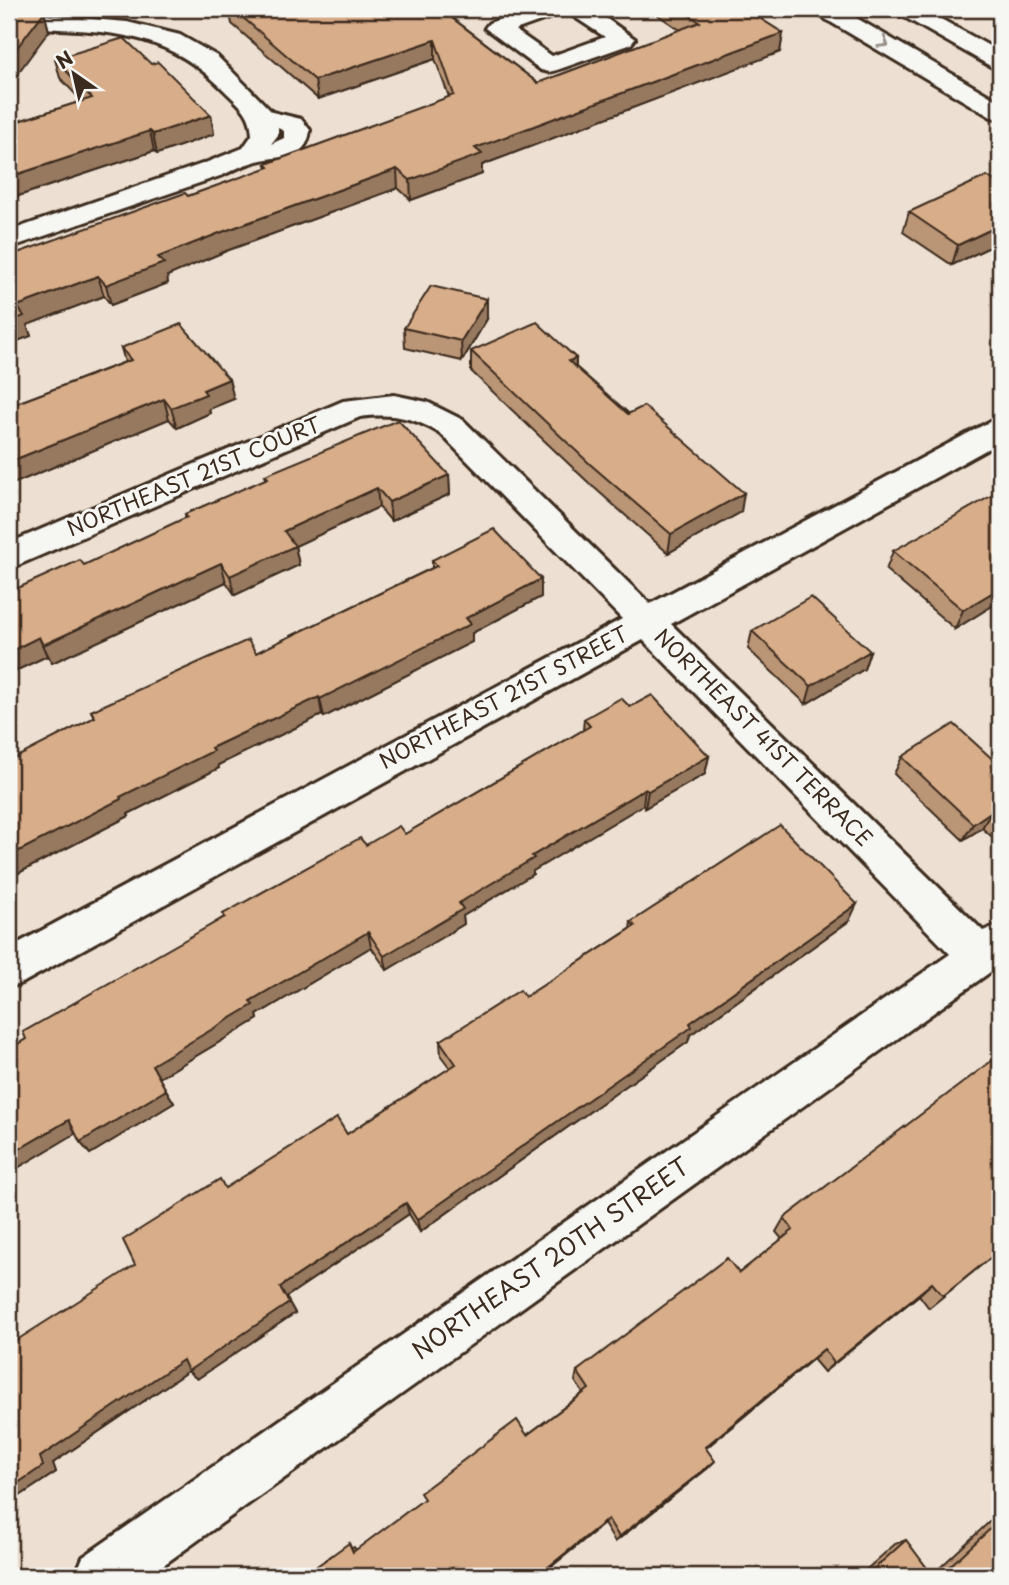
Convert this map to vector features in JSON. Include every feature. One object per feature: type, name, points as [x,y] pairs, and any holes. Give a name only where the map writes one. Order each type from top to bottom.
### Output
[{"type":"street","points":[[552,9],[497,28],[549,65],[623,39],[578,9]]},
{"type":"street","points":[[825,9],[1000,112]]},
{"type":"street","points":[[907,9],[1000,61]]},
{"type":"street","points":[[9,19],[137,31],[168,38],[193,50],[259,111],[260,136],[9,240]]},
{"type":"street","name":"NORTHEAST 21ST COURT","points":[[9,557],[354,408],[380,404]]},
{"type":"street","name":"NORTHEAST 41ST TERRACE","points":[[380,404],[406,405],[431,413],[452,427],[648,621],[990,949]]},
{"type":"street","name":"NORTHEAST 21ST STREET","points":[[9,969],[1000,429]]},
{"type":"street","name":"NORTHEAST 20TH STREET","points":[[102,1576],[990,949]]},
{"type":"building","points":[[9,9],[44,12],[9,58]]},
{"type":"building","points":[[233,9],[440,9],[538,83],[700,22],[679,9],[745,9],[783,33],[475,148],[482,154],[410,180],[397,169],[158,257],[164,263],[106,285],[98,276],[17,306],[24,316],[9,322],[9,256],[185,193],[188,196],[269,167],[266,164],[454,95],[435,40],[315,80]]},
{"type":"building","points":[[124,38],[151,64],[158,62],[211,115],[153,134],[150,131],[9,177],[9,124],[92,98],[55,59]]},
{"type":"building","points":[[987,176],[1000,185],[1000,225],[958,245],[909,212]]},
{"type":"building","points":[[431,286],[487,299],[461,341],[404,328]]},
{"type":"building","points":[[537,322],[576,358],[569,361],[628,414],[644,406],[744,493],[671,534],[591,465],[471,351]]},
{"type":"building","points":[[181,324],[229,379],[203,390],[206,394],[171,408],[164,399],[9,462],[9,406],[131,360],[121,348]]},
{"type":"building","points":[[398,420],[449,475],[389,502],[377,488],[284,531],[295,546],[230,576],[221,563],[43,645],[39,637],[9,652],[9,592],[80,560],[84,565],[187,517],[185,514],[268,478],[265,475]]},
{"type":"building","points":[[1000,491],[1000,588],[963,610],[893,551]]},
{"type":"building","points":[[494,529],[541,579],[466,618],[471,624],[320,699],[319,697],[211,748],[213,751],[9,856],[9,761],[95,717],[91,711],[248,640],[256,653],[437,566],[432,560]]},
{"type":"building","points":[[811,597],[870,651],[811,686],[752,631]]},
{"type":"building","points":[[652,695],[709,756],[648,791],[645,789],[532,856],[534,858],[459,903],[463,909],[384,956],[368,932],[250,1001],[253,1005],[152,1065],[166,1090],[80,1142],[69,1120],[9,1155],[9,1049],[26,1039],[23,1032],[225,917],[223,914],[360,838],[366,845],[399,826],[405,834],[590,726],[584,719],[621,698],[630,707]]},
{"type":"building","points":[[954,724],[1000,766],[1000,819],[992,811],[973,824],[902,757]]},
{"type":"building","points":[[780,825],[857,904],[690,1023],[692,1027],[417,1220],[406,1203],[280,1287],[289,1303],[188,1371],[183,1360],[40,1457],[43,1466],[9,1489],[9,1345],[135,1265],[123,1240],[220,1179],[225,1188],[337,1118],[347,1134],[456,1064],[440,1041],[520,990],[525,997],[635,926],[631,922]]},
{"type":"building","points":[[998,1056],[1000,1250],[943,1296],[932,1283],[834,1363],[824,1349],[705,1447],[715,1461],[619,1537],[608,1519],[537,1576],[303,1576],[349,1543],[353,1552],[424,1499],[420,1493],[517,1420],[527,1435],[589,1389],[577,1371],[727,1258],[739,1273],[793,1230],[784,1218]]},
{"type":"building","points":[[1000,1520],[1000,1576],[939,1576]]},
{"type":"building","points":[[906,1540],[933,1576],[866,1576]]}]
